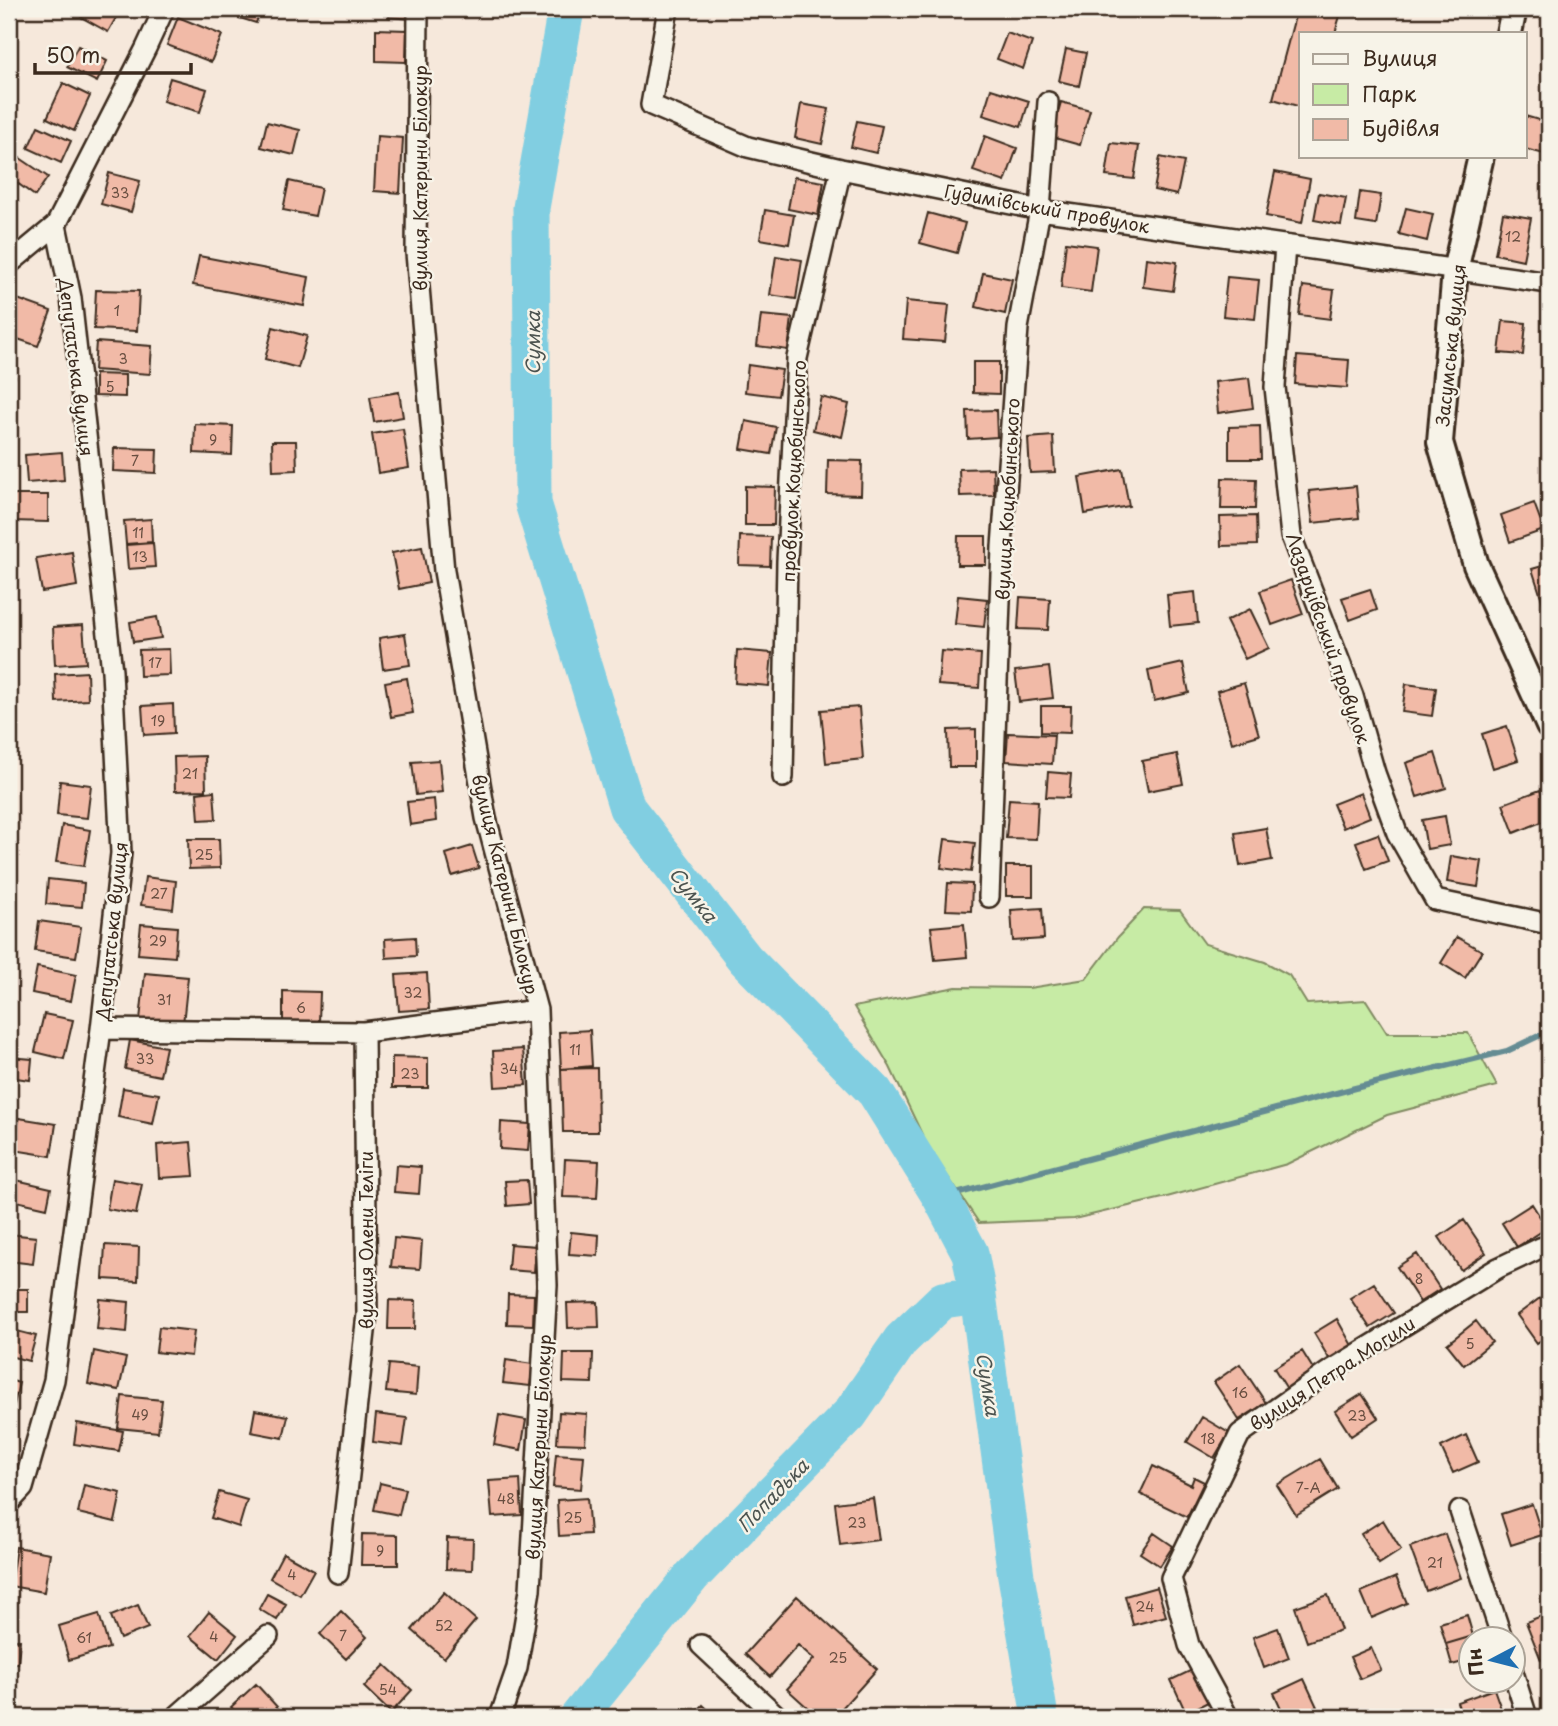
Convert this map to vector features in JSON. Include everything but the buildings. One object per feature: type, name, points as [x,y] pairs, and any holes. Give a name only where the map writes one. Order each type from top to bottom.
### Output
[{"type":"street","points":[[9,264],[56,225],[164,9]]},
{"type":"street","name":"вулиця Катерини Білокур","points":[[418,9],[416,253],[444,571],[486,817],[537,1010],[547,1299],[530,1590],[517,1668],[500,1717]]},
{"type":"street","name":"Гудимівський провулок","points":[[668,9],[651,104],[748,146],[841,169],[1040,210],[1549,283]]},
{"type":"street","points":[[1509,32],[1514,9]]},
{"type":"street","name":"вулиця Коцюбинського","points":[[989,898],[1002,547],[1018,328],[1040,210],[1048,102]]},
{"type":"street","name":"Засумська вулиця","points":[[1481,158],[1455,271],[1440,442],[1476,565],[1549,726]]},
{"type":"street","name":"провулок Коцюбинського","points":[[783,777],[787,561],[797,358],[841,169]]},
{"type":"street","name":"Депутатська вулиця","points":[[9,1503],[23,1489],[54,1380],[101,1029],[121,853],[112,671],[71,298],[56,225]]},
{"type":"street","name":"Лазарцівський провулок","points":[[1285,245],[1275,387],[1291,536],[1353,696],[1375,773],[1397,834],[1435,900],[1549,925]]},
{"type":"street","points":[[101,1029],[364,1031],[537,1010]]},
{"type":"street","name":"вулиця Олени Теліги","points":[[338,1573],[367,1314],[364,1031]]},
{"type":"street","name":"вулиця Петра Могили","points":[[1227,1717],[1189,1645],[1171,1578],[1240,1434],[1350,1358],[1498,1268],[1549,1245]]},
{"type":"street","points":[[1460,1511],[1497,1624]]},
{"type":"street","points":[[176,1717],[268,1636]]},
{"type":"street","points":[[701,1645],[778,1717]]},
{"type":"street","points":[[1520,1694],[1527,1717]]},
{"type":"green space","points":[[1144,909],[1180,910],[1205,944],[1265,962],[1289,975],[1307,1004],[1366,1000],[1387,1033],[1468,1033],[1497,1086],[1387,1115],[1287,1164],[1167,1197],[1074,1219],[979,1223],[928,1147],[890,1067],[854,1007],[956,987],[1029,988],[1086,979],[1118,937]]},
{"type":"waterway","name":"Сумка","points":[[566,9],[531,208],[533,503],[627,808],[745,959],[875,1092],[941,1198],[970,1253],[1016,1576],[1040,1717]]},
{"type":"waterway","points":[[941,1198],[1355,1088],[1507,1051],[1549,1031]]},
{"type":"waterway","name":"Попадька","points":[[578,1717],[692,1576],[850,1414],[901,1340],[943,1300],[978,1295]]}]
